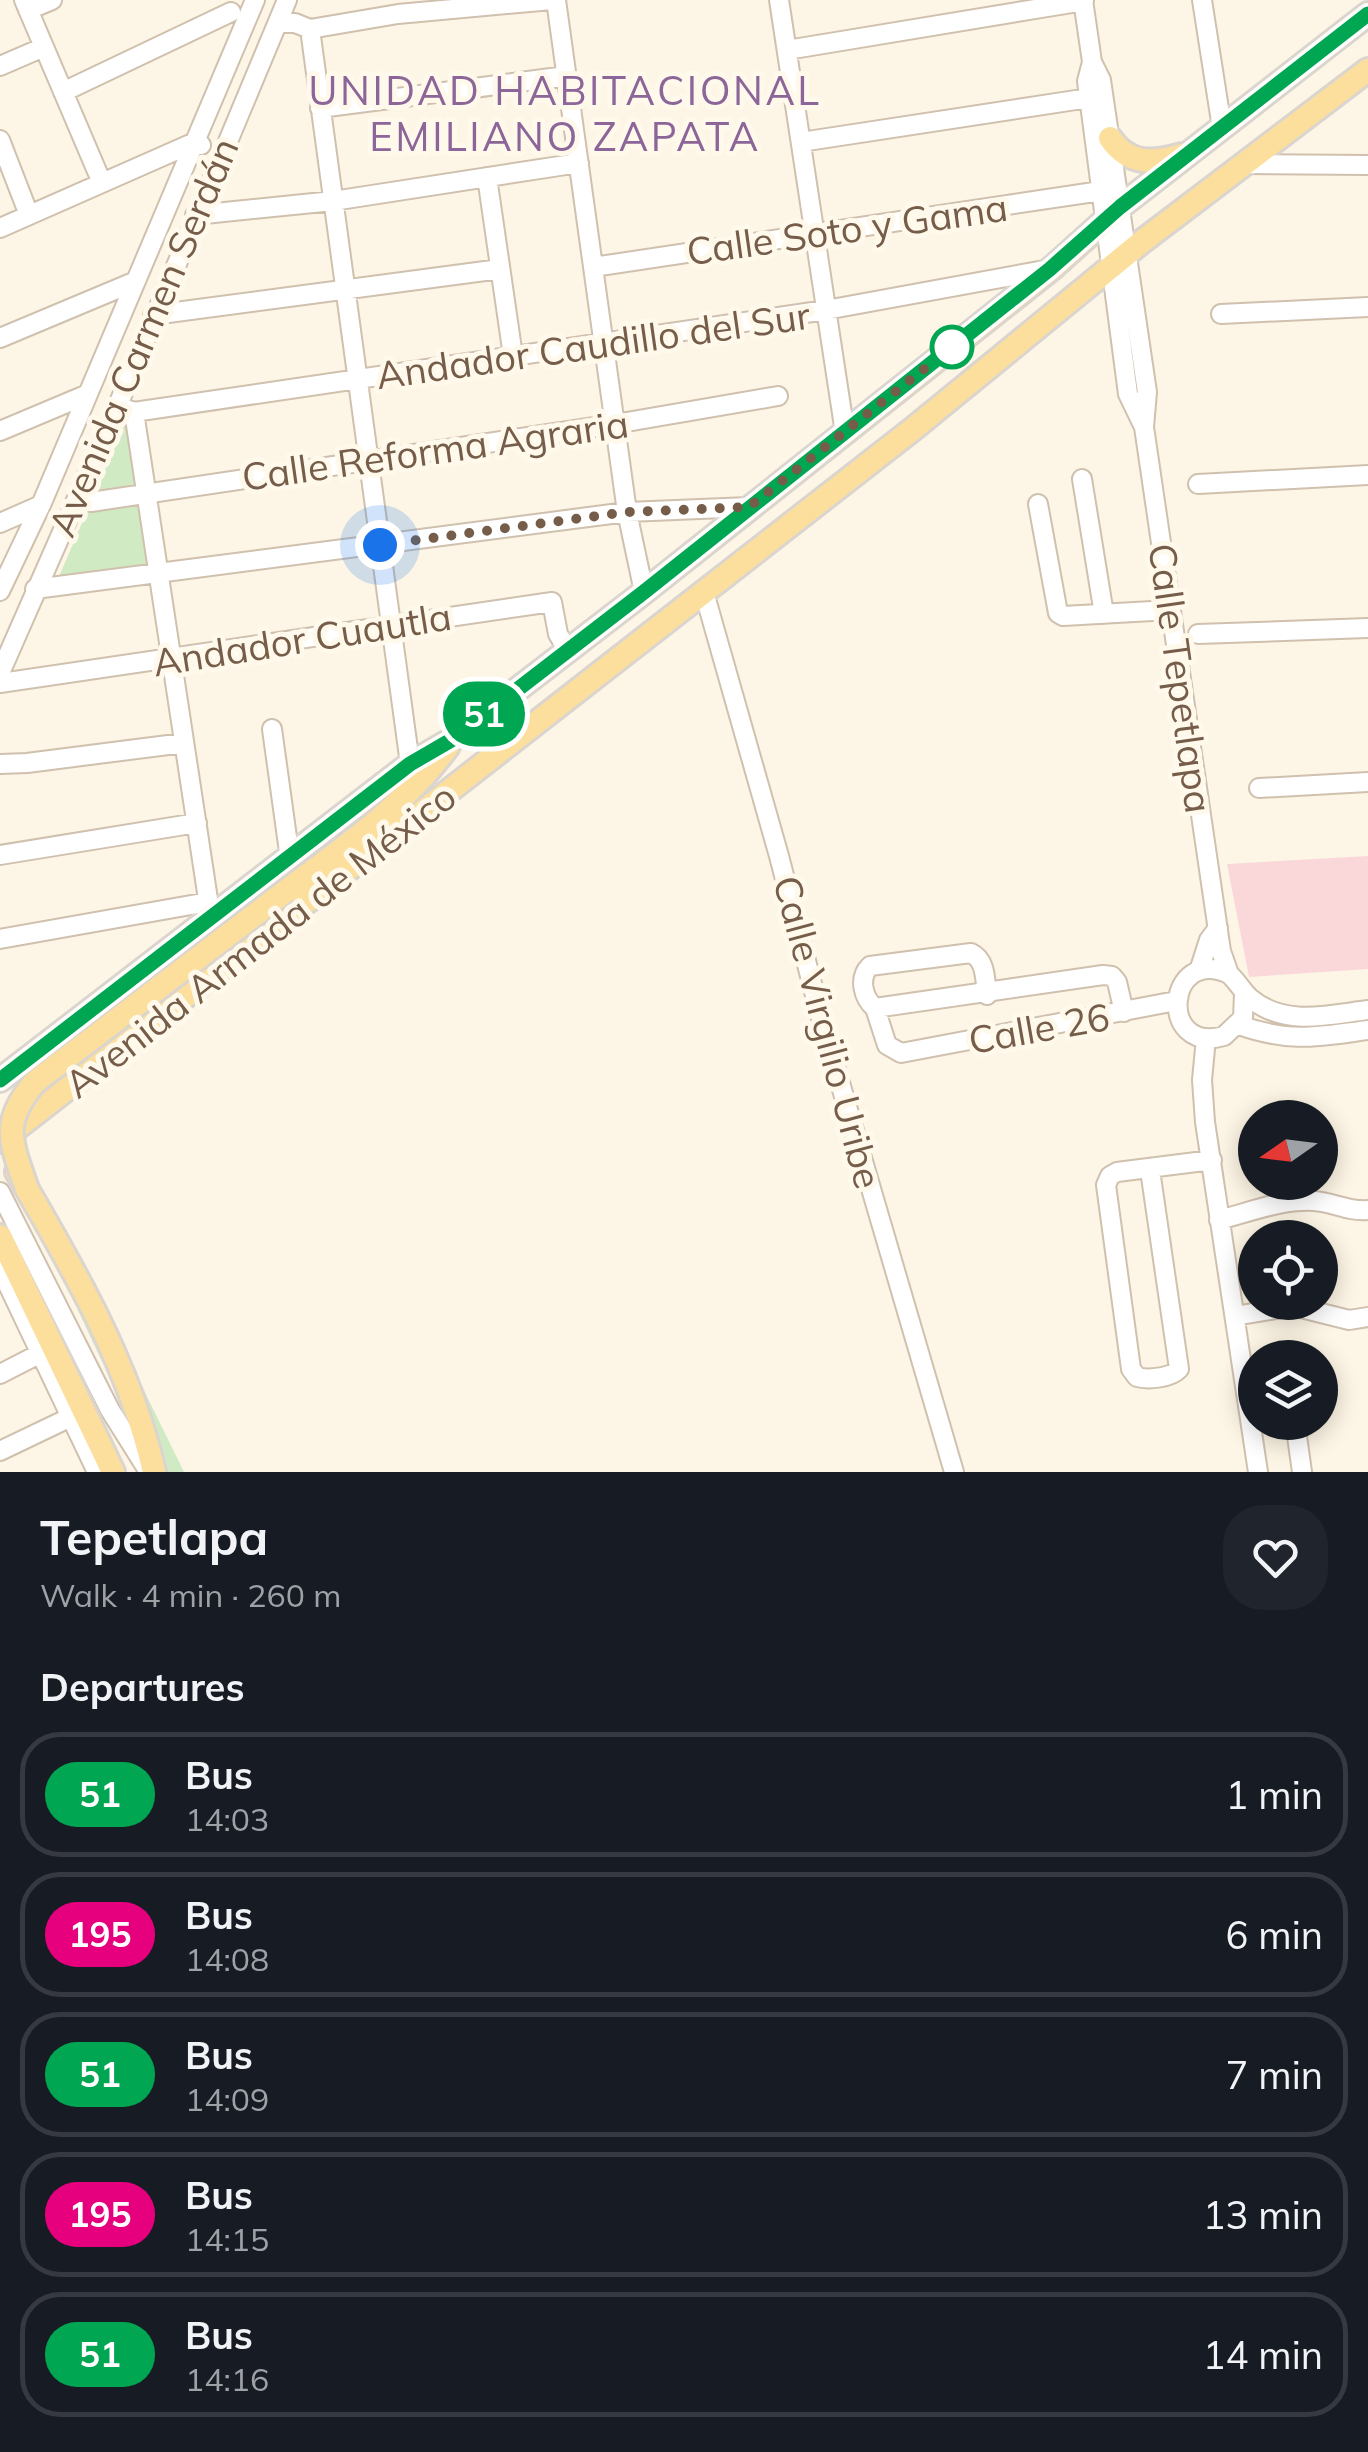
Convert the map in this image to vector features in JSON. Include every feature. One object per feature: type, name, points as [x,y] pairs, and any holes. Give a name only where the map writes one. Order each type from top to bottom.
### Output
[{"type":"main road","name":"Avenida Armada de México","points":[[0,1080],[210,910],[290,859],[410,764],[453,739],[644,592],[1050,269],[1190,152],[1368,14]]},
{"type":"main road","name":"Avenida Armada de México","points":[[0,1142],[704,592],[1127,254],[1368,70]]},
{"type":"main road","points":[[1110,138],[1116,147],[1138,161],[1160,161],[1190,152]]},
{"type":"main road","points":[[26,1189],[14,1150],[12,1116],[18,1101],[35,1082],[384,817],[434,766],[453,739]]},
{"type":"main road","points":[[0,1142],[77,1279],[118,1364],[140,1417],[152,1472]]},
{"type":"main road","points":[[0,1236],[48,1352],[114,1472]]},
{"type":"street","points":[[52,0],[26,5],[102,183]]},
{"type":"street","name":"Avenida Carmen Serdán","points":[[0,591],[41,505],[255,0]]},
{"type":"street","name":"Avenida Carmen Serdán","points":[[0,673],[35,589],[126,409],[154,315],[287,0]]},
{"type":"street","points":[[278,23],[295,22],[310,29],[397,7],[554,0],[627,512],[644,592]]},
{"type":"street","points":[[780,0],[844,433]]},
{"type":"street","points":[[787,50],[1084,0]]},
{"type":"street","name":"Calle Tepetlapa","points":[[1084,0],[1092,62],[1101,80],[1110,138],[1110,271],[1128,394],[1144,427]]},
{"type":"street","points":[[1202,0],[1222,128]]},
{"type":"street","points":[[63,92],[228,6],[240,35]]},
{"type":"street","points":[[310,29],[410,764]]},
{"type":"street","points":[[0,66],[44,47]]},
{"type":"street","name":"Calle Tepetlapa","points":[[1092,62],[1087,81],[1102,191],[1127,254],[1147,392],[1144,427],[1218,928],[1229,974]]},
{"type":"street","points":[[320,108],[566,76]]},
{"type":"street","points":[[801,142],[1089,98]]},
{"type":"street","points":[[0,140],[29,215]]},
{"type":"street","points":[[0,228],[195,142],[221,155]]},
{"type":"street","points":[[195,215],[333,201],[578,163]]},
{"type":"street","points":[[1243,164],[1368,165]]},
{"type":"street","points":[[487,178],[513,356]]},
{"type":"street","name":"Calle Soto y Gama","points":[[593,267],[1102,191]]},
{"type":"street","points":[[154,315],[500,269]]},
{"type":"street","name":"Andador Caudillo del Sur","points":[[126,409],[357,380],[826,310],[1050,269]]},
{"type":"street","points":[[0,338],[136,281]]},
{"type":"street","points":[[1221,314],[1368,307]]},
{"type":"street","points":[[0,431],[88,394]]},
{"type":"street","name":"Calle Reforma Agraria","points":[[91,502],[778,396]]},
{"type":"street","points":[[0,939],[210,910],[146,494],[126,409]]},
{"type":"street","points":[[1198,484],[1368,475]]},
{"type":"street","points":[[1082,479],[1104,614]]},
{"type":"street","points":[[1038,504],[1058,613],[1064,616],[1170,610]]},
{"type":"street","points":[[0,522],[41,505]]},
{"type":"street","points":[[35,589],[627,512],[749,507]]},
{"type":"street","name":"Calle Virgilio Uribe","points":[[704,592],[775,839],[819,1011],[954,1472]]},
{"type":"street","name":"Andador Cuautla","points":[[0,684],[552,602],[558,634],[568,651]]},
{"type":"street","points":[[1198,634],[1368,628]]},
{"type":"street","points":[[272,729],[290,859]]},
{"type":"street","points":[[0,764],[184,744]]},
{"type":"street","points":[[1259,788],[1368,782]]},
{"type":"street","points":[[0,856],[196,823]]},
{"type":"street","points":[[1199,971],[1209,940],[1218,928]]},
{"type":"street","points":[[987,994],[978,956],[960,952],[870,966],[863,979],[866,1000],[874,1008],[987,994],[1104,975],[1112,976],[1124,1012]]},
{"type":"street","points":[[1244,994],[1246,1010],[1239,1025],[1224,1036],[1206,1038],[1192,1033],[1182,1022],[1176,1002],[1186,980],[1199,971],[1214,969],[1229,974],[1244,994],[1278,1014],[1294,1017],[1368,1010]]},
{"type":"street","name":"Calle 26","points":[[874,1008],[887,1045],[901,1053],[1176,1002]]},
{"type":"street","points":[[1294,1017],[1294,1039]]},
{"type":"street","points":[[1239,1025],[1294,1039],[1368,1030]]},
{"type":"street","points":[[1206,1038],[1202,1080],[1258,1472]]},
{"type":"street","points":[[1150,1170],[1179,1370],[1143,1379],[1137,1378],[1131,1369],[1106,1185],[1117,1172],[1212,1160]]},
{"type":"street","points":[[0,1192],[110,1410],[152,1472]]},
{"type":"street","points":[[1220,1220],[1295,1202],[1317,1201],[1354,1212],[1368,1210]]},
{"type":"street","points":[[0,1268],[7,1300],[48,1352],[71,1418],[97,1472]]},
{"type":"street","points":[[1234,1316],[1293,1306],[1349,1320],[1368,1317]]},
{"type":"street","points":[[0,1374],[48,1352]]},
{"type":"street","points":[[0,1452],[71,1418]]},
{"type":"street","points":[[1298,1440],[1302,1472]]},
{"type":"shaded area","points":[[1368,856],[1368,969],[1249,977],[1227,864]]},
{"type":"green space","points":[[127,419],[155,570],[57,581]]},
{"type":"green space","points":[[99,1299],[184,1472],[167,1472],[129,1413],[98,1352],[78,1310]]},
{"type":"bus line","name":"51","points":[[0,1080],[410,764],[453,739],[644,592],[1050,269],[1120,207],[1368,14]]},
{"type":"district","name":"UNIDAD HABITACIONAL EMILIANO ZAPATA","points":[[565,113]]},
{"type":"route","points":[[380,545],[627,512],[749,507],[952,347]]}]
